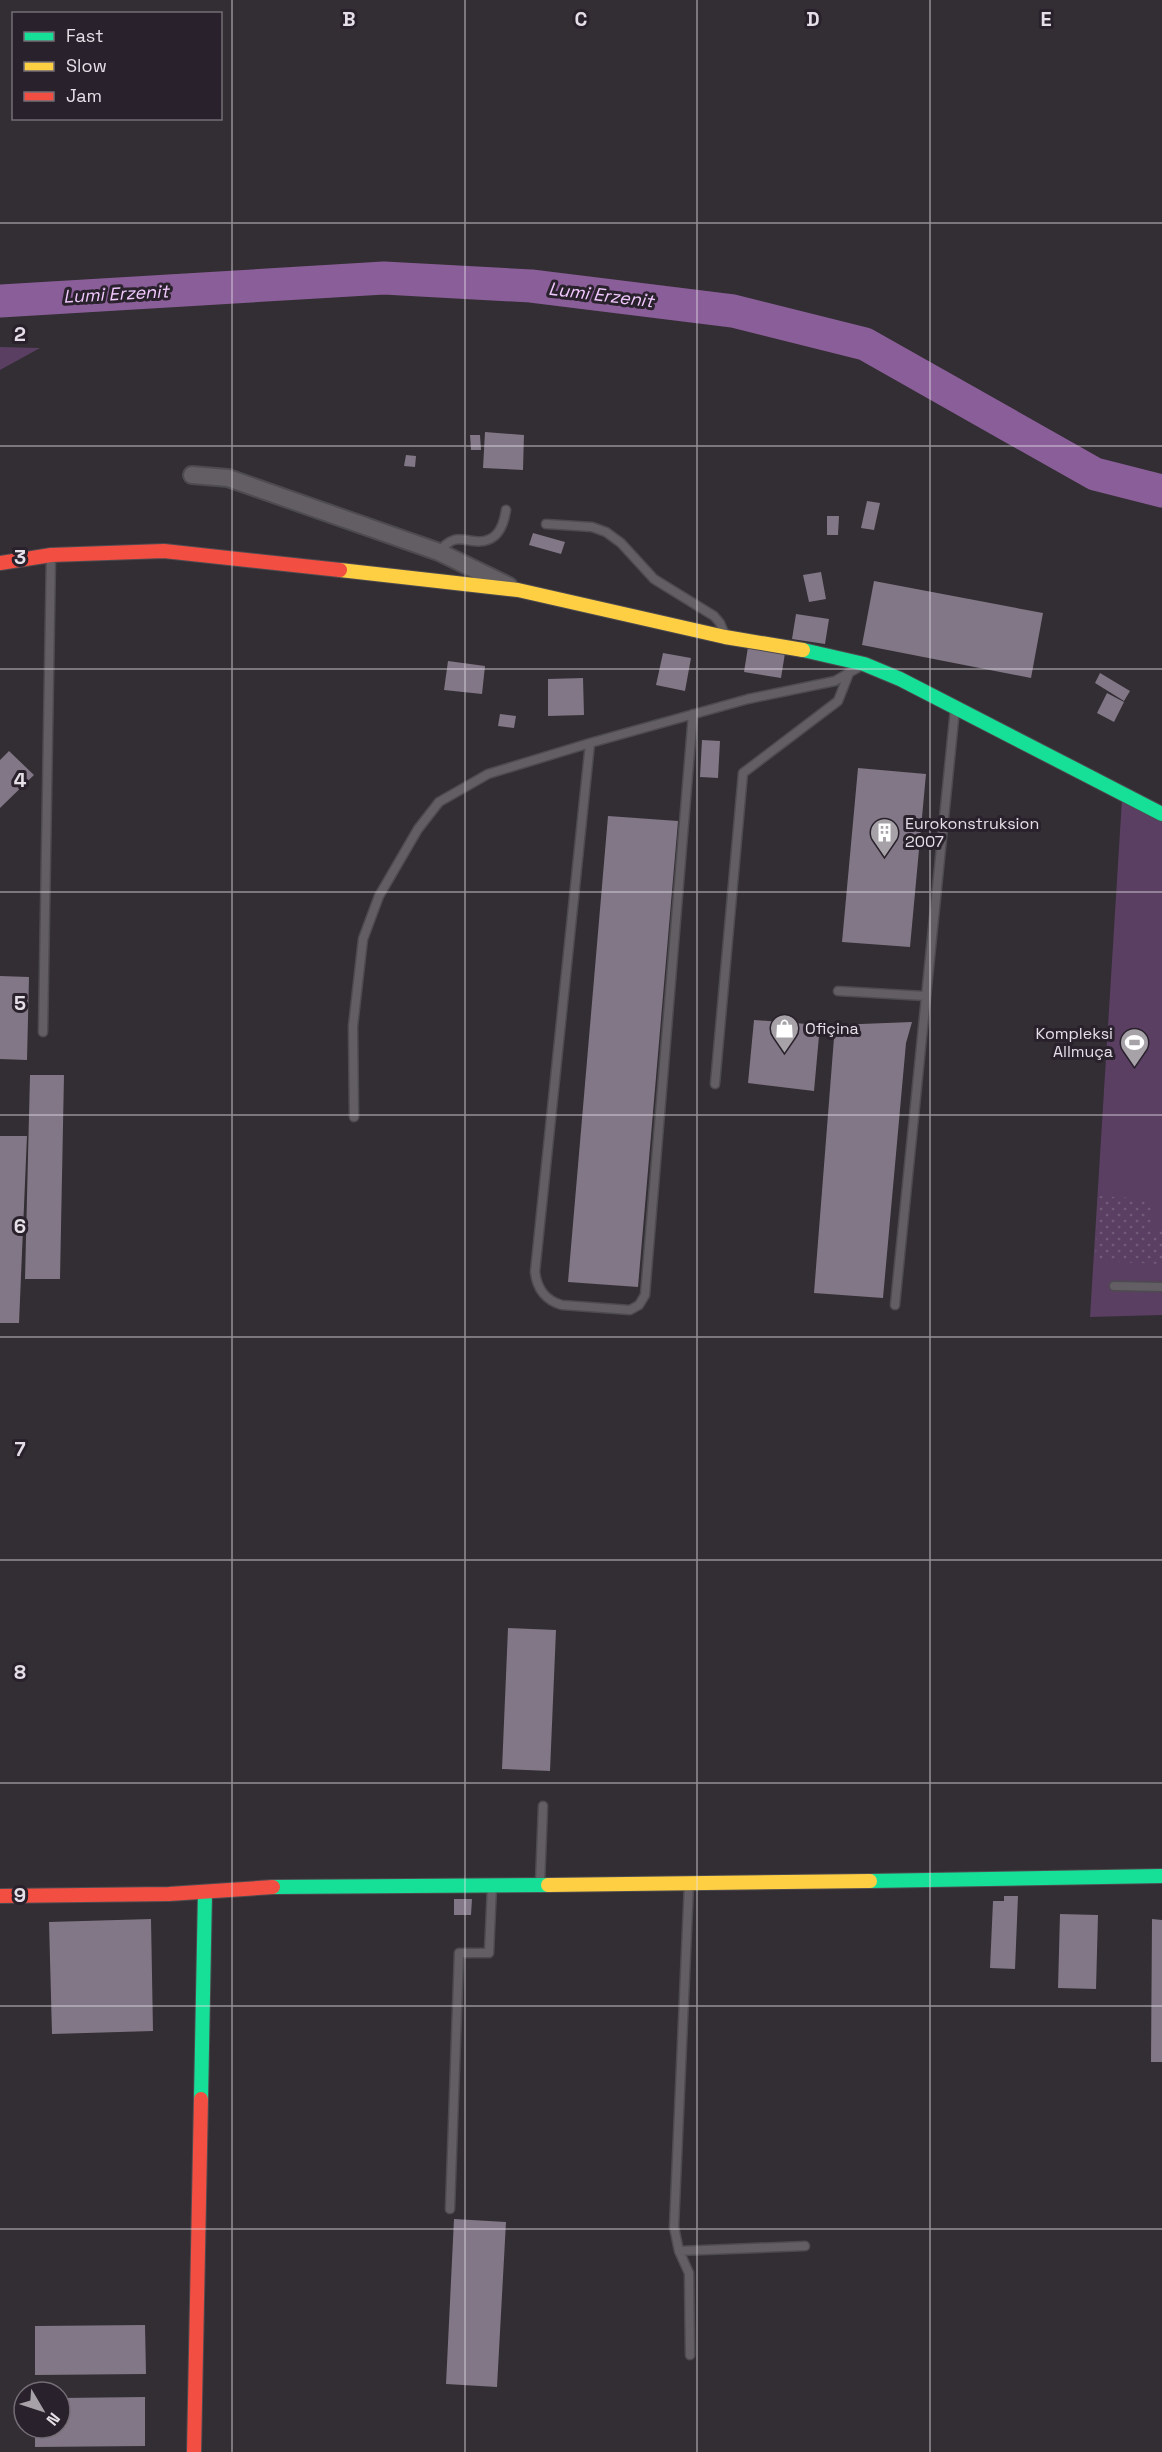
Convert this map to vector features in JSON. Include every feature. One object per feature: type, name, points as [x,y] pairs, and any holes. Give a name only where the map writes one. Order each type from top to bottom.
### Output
[{"type":"street","points":[[192,475],[228,477],[439,552],[518,590]]},
{"type":"street","points":[[0,563],[51,555],[164,551],[518,590],[725,637],[824,653],[864,664],[900,679],[1162,814]]},
{"type":"street","points":[[0,1896],[169,1894],[273,1887],[1162,1876]]},
{"type":"street","points":[[194,2452],[205,1892]]},
{"type":"lane","points":[[439,552],[448,542],[456,539],[480,542],[491,539],[503,526],[506,510]]},
{"type":"lane","points":[[546,524],[592,527],[606,532],[621,543],[654,579],[714,616],[720,623],[725,637]]},
{"type":"lane","points":[[43,1032],[51,555]]},
{"type":"lane","points":[[354,1117],[352,1026],[363,939],[379,896],[418,829],[439,802],[488,774],[748,699],[835,681],[864,664]]},
{"type":"lane","points":[[715,1083],[743,773],[838,701],[849,673]]},
{"type":"lane","points":[[895,1305],[955,708]]},
{"type":"lane","points":[[590,743],[536,1281],[551,1302],[608,1310],[630,1310],[639,1305],[645,1295],[647,1285],[693,714]]},
{"type":"lane","points":[[838,991],[925,996]]},
{"type":"lane","points":[[1114,1286],[1162,1287]]},
{"type":"lane","points":[[540,1885],[543,1806]]},
{"type":"lane","points":[[689,1883],[674,2227],[679,2251],[689,2273],[690,2355]]},
{"type":"lane","points":[[450,2209],[459,1953],[489,1953],[492,1886]]},
{"type":"lane","points":[[679,2251],[805,2246]]},
{"type":"shaded area","points":[[0,347],[40,348],[0,370]]},
{"type":"shaded area","name":"Kompleksi Allmuça","points":[[1122,799],[1162,819],[1162,1315],[1090,1317]]},
{"type":"shaded area","points":[[1098,1196],[1152,1199],[1151,1229],[1162,1230],[1162,1264],[1095,1261]]},
{"type":"building","points":[[485,432],[524,435],[523,470],[483,468]]},
{"type":"building","points":[[470,435],[480,435],[481,450],[471,450]]},
{"type":"building","points":[[406,455],[416,456],[415,467],[404,466]]},
{"type":"building","points":[[867,501],[880,503],[874,530],[861,528]]},
{"type":"building","points":[[827,516],[839,516],[838,535],[827,535]]},
{"type":"building","points":[[533,533],[565,542],[561,554],[529,545]]},
{"type":"building","points":[[821,572],[826,599],[809,602],[803,575]]},
{"type":"building","points":[[874,581],[1043,613],[1031,678],[862,645]]},
{"type":"building","points":[[796,614],[829,619],[825,644],[792,639]]},
{"type":"building","points":[[748,647],[785,653],[781,678],[744,672]]},
{"type":"building","points":[[663,653],[691,658],[685,691],[656,685]]},
{"type":"building","points":[[448,661],[485,666],[482,694],[444,690]]},
{"type":"building","points":[[1100,673],[1130,691],[1124,701],[1095,683]]},
{"type":"building","points":[[583,678],[584,715],[548,716],[548,679]]},
{"type":"building","points":[[1107,693],[1124,702],[1114,722],[1097,713]]},
{"type":"building","points":[[500,714],[516,716],[514,728],[498,726]]},
{"type":"building","points":[[702,740],[720,741],[718,778],[700,777]]},
{"type":"building","points":[[9,751],[34,775],[0,808],[0,760]]},
{"type":"building","name":"Eurokonstruksion 2007","points":[[858,768],[926,774],[910,947],[842,942]]},
{"type":"building","points":[[608,816],[678,821],[638,1287],[568,1282]]},
{"type":"building","points":[[0,976],[29,977],[27,1060],[0,1059]]},
{"type":"building","name":"Ofiçina","points":[[754,1020],[820,1025],[814,1091],[748,1083]]},
{"type":"building","points":[[912,1022],[906,1043],[883,1298],[814,1293],[835,1025]]},
{"type":"building","points":[[30,1075],[64,1075],[60,1279],[25,1279]]},
{"type":"building","points":[[0,1136],[27,1136],[19,1323],[0,1323]]},
{"type":"building","points":[[508,1628],[556,1630],[550,1771],[502,1769]]},
{"type":"building","points":[[1004,1896],[1018,1896],[1015,1969],[990,1968],[993,1901],[1004,1901]]},
{"type":"building","points":[[454,1899],[472,1899],[471,1915],[454,1915]]},
{"type":"building","points":[[1060,1914],[1098,1915],[1096,1989],[1058,1988]]},
{"type":"building","points":[[151,1919],[153,2031],[52,2034],[49,1922]]},
{"type":"building","points":[[1152,1919],[1162,1920],[1162,2062],[1151,2062]]},
{"type":"building","points":[[454,2219],[506,2222],[497,2387],[446,2384]]},
{"type":"building","points":[[145,2325],[146,2374],[35,2375],[35,2326]]},
{"type":"building","points":[[145,2397],[145,2446],[35,2447],[35,2440],[72,2440],[72,2398]]},
{"type":"waterway","name":"Lumi Erzenit","points":[[0,301],[384,278],[531,286],[733,311],[865,344],[1095,474],[1162,491]]},
{"type":"traffic: fast","points":[[803,650],[864,664],[900,679],[1162,814]]},
{"type":"traffic: fast","points":[[870,1881],[1162,1876]]},
{"type":"traffic: fast","points":[[273,1887],[548,1885]]},
{"type":"traffic: fast","points":[[201,2099],[205,1892]]},
{"type":"traffic: slow","points":[[340,570],[518,590],[725,637],[803,650]]},
{"type":"traffic: slow","points":[[548,1885],[870,1881]]},
{"type":"traffic: jam","points":[[0,563],[51,555],[164,551],[340,570]]},
{"type":"traffic: jam","points":[[0,1896],[169,1894],[273,1887]]},
{"type":"traffic: jam","points":[[194,2452],[201,2099]]},
{"type":"place","name":"Eurokonstruksion 2007","points":[[884,858]]},
{"type":"place","name":"Ofiçina","points":[[784,1054]]},
{"type":"place","name":"Kompleksi Allmuça","points":[[1134,1068]]}]
